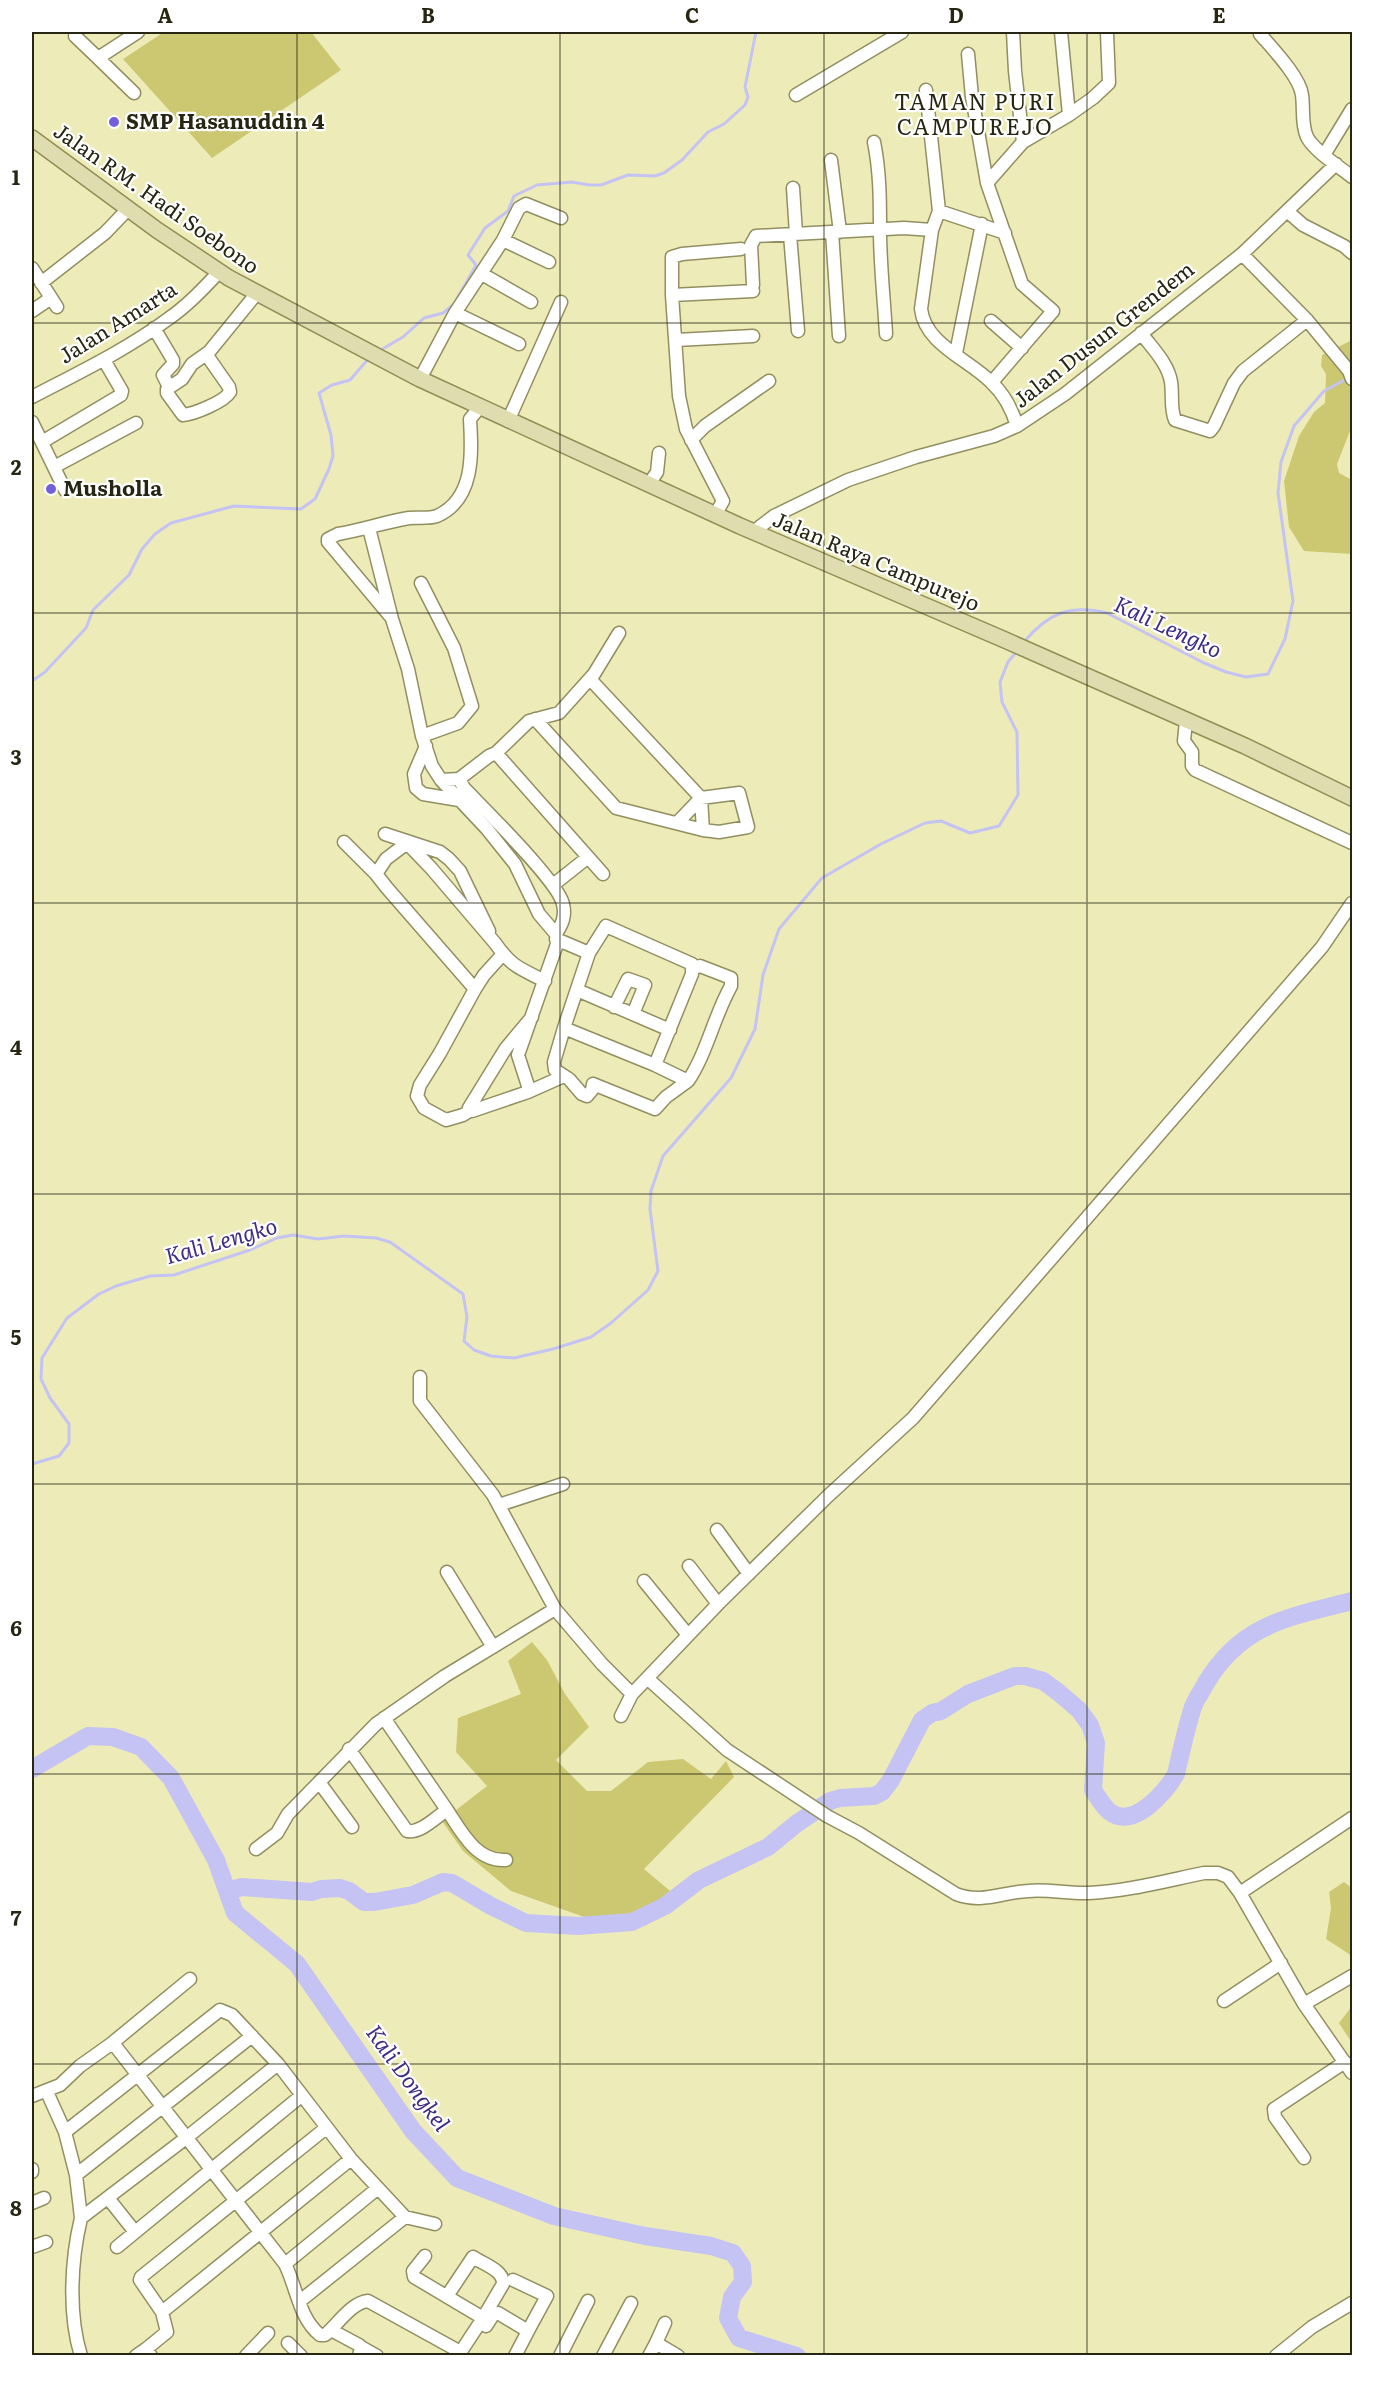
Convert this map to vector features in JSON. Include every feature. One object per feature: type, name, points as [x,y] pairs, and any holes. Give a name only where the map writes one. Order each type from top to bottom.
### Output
[{"type":"main road","name":"Jalan RM. Hadi Soebono","points":[[32,138],[219,272],[386,359]]},
{"type":"main road","name":"Jalan Raya Campurejo","points":[[386,359],[420,379],[480,408],[715,515],[1245,746],[1353,798]]},
{"type":"street","points":[[98,58],[138,32]]},
{"type":"street","points":[[796,95],[902,32]]},
{"type":"street","points":[[1013,32],[1023,142]]},
{"type":"street","points":[[1061,32],[1069,115]]},
{"type":"street","points":[[987,183],[1023,142],[1069,115],[1109,83],[1107,33]]},
{"type":"street","points":[[1260,34],[1274,50],[1302,93],[1308,138],[1353,177]]},
{"type":"street","points":[[75,36],[134,93]]},
{"type":"street","points":[[968,54],[972,97],[987,183],[1022,284],[1053,311],[992,382]]},
{"type":"street","points":[[926,90],[939,210],[932,230],[921,309],[922,316],[928,328],[943,345],[992,382],[1011,408],[1017,426]]},
{"type":"street","points":[[1324,154],[1353,109]]},
{"type":"street","points":[[873,142],[878,162],[881,202],[880,230],[886,334]]},
{"type":"street","points":[[831,160],[839,336]]},
{"type":"street","name":"Jalan Dusun Grendem","points":[[753,532],[774,516],[848,480],[916,457],[994,436],[1017,426],[1065,394],[1242,254],[1336,164]]},
{"type":"street","points":[[794,188],[793,235],[798,331]]},
{"type":"street","points":[[420,379],[455,313],[504,240],[519,208],[524,204],[561,218]]},
{"type":"street","points":[[41,284],[105,233],[128,209]]},
{"type":"street","points":[[939,210],[1005,233]]},
{"type":"street","points":[[1287,211],[1303,225],[1353,253]]},
{"type":"street","points":[[956,353],[982,224]]},
{"type":"street","points":[[672,295],[753,288],[751,245],[752,239],[756,236],[904,228],[932,230]]},
{"type":"street","points":[[504,240],[549,262]]},
{"type":"street","points":[[715,515],[723,501],[686,429],[679,396],[672,295],[672,257],[682,254],[741,249]]},
{"type":"street","points":[[1242,254],[1307,320],[1351,375]]},
{"type":"street","points":[[32,268],[54,303],[32,311]]},
{"type":"street","name":"Jalan Amarta","points":[[32,397],[104,360],[154,328],[194,298],[219,272]]},
{"type":"street","points":[[482,274],[531,302]]},
{"type":"street","points":[[206,354],[231,391],[227,397],[211,406],[184,415],[179,412],[167,393],[169,387],[182,379],[190,366],[206,354],[256,293]]},
{"type":"street","points":[[508,421],[561,302]]},
{"type":"street","points":[[455,313],[519,344]]},
{"type":"street","points":[[1141,333],[1169,373],[1172,413],[1175,420],[1209,431],[1214,426],[1234,383],[1243,371],[1307,320]]},
{"type":"street","points":[[991,321],[1022,348]]},
{"type":"street","points":[[154,328],[174,360],[163,375],[169,387]]},
{"type":"street","points":[[676,340],[753,336]]},
{"type":"street","points":[[65,490],[35,433],[121,395],[122,391],[104,360]]},
{"type":"street","points":[[691,440],[705,426],[769,381]]},
{"type":"street","points":[[392,619],[328,542],[330,537],[409,518],[435,517],[452,506],[463,493],[469,474],[472,448],[470,418],[480,408]]},
{"type":"street","points":[[54,467],[136,423]]},
{"type":"street","points":[[649,484],[657,472],[659,453]]},
{"type":"street","points":[[369,528],[432,766],[459,800],[492,826],[553,885],[563,904],[564,922],[556,937],[545,981],[518,1055],[530,1089],[528,1092]]},
{"type":"street","points":[[421,583],[454,648],[472,706],[458,723],[424,741],[414,774],[416,788],[423,794],[459,800]]},
{"type":"street","points":[[441,780],[459,779],[496,753],[529,721],[559,713],[590,679],[619,633]]},
{"type":"street","points":[[590,679],[701,798],[703,830]]},
{"type":"street","points":[[535,719],[616,808],[703,830],[719,832],[748,827],[739,793],[701,798],[677,823]]},
{"type":"street","points":[[1186,721],[1184,741],[1192,752],[1192,766],[1196,770],[1353,843]]},
{"type":"street","points":[[496,753],[603,874]]},
{"type":"street","points":[[459,779],[492,826],[515,864],[539,914],[556,937],[589,953]]},
{"type":"street","points":[[385,834],[440,852],[460,871],[485,919],[493,940]]},
{"type":"street","points":[[344,842],[376,874],[475,989]]},
{"type":"street","points":[[407,843],[493,940],[508,962],[545,981]]},
{"type":"street","points":[[376,874],[386,859],[407,843]]},
{"type":"street","points":[[553,885],[587,858]]},
{"type":"street","points":[[621,1716],[632,1694],[718,1604],[828,1496],[913,1418],[1322,947],[1353,903]]},
{"type":"street","points":[[606,926],[692,964],[694,968],[700,966],[708,968],[731,978],[731,986],[704,1045],[701,1059],[688,1081],[666,1097],[655,1109],[585,1080],[567,1077],[555,1070],[554,1062],[589,953],[606,926]]},
{"type":"street","points":[[503,954],[475,989],[420,1085],[417,1096],[424,1108],[446,1120],[567,1077]]},
{"type":"street","points":[[655,1065],[694,968]]},
{"type":"street","points":[[614,1007],[628,979],[645,985],[633,1014]]},
{"type":"street","points":[[577,990],[670,1030]]},
{"type":"street","points":[[471,1110],[469,1108],[499,1061],[522,1027],[532,1017]]},
{"type":"street","points":[[564,1028],[688,1081]]},
{"type":"street","points":[[499,1061],[518,1055]]},
{"type":"street","points":[[420,1377],[421,1402],[490,1489],[555,1609],[602,1664],[632,1694]]},
{"type":"street","points":[[499,1505],[563,1484]]},
{"type":"street","points":[[717,1530],[749,1574]]},
{"type":"street","points":[[689,1566],[718,1604]]},
{"type":"street","points":[[447,1572],[493,1647]]},
{"type":"street","points":[[644,1581],[688,1635]]},
{"type":"street","points":[[256,1849],[277,1833],[288,1814],[350,1749],[384,1718],[445,1676],[555,1609]]},
{"type":"street","points":[[647,1678],[727,1750],[827,1816],[859,1833],[956,1894],[969,1899],[1034,1890],[1086,1894],[1117,1891],[1204,1873],[1218,1873],[1228,1877],[1240,1893],[1304,2004],[1353,2073]]},
{"type":"street","points":[[384,1718],[475,1848],[492,1858],[506,1860]]},
{"type":"street","points":[[350,1749],[407,1832],[415,1832],[447,1810]]},
{"type":"street","points":[[320,1782],[352,1827]]},
{"type":"street","points":[[1240,1893],[1353,1818]]},
{"type":"street","points":[[1224,2001],[1281,1963]]},
{"type":"street","points":[[1304,2004],[1353,1976]]},
{"type":"street","points":[[32,2096],[60,2085],[80,2066],[111,2044],[190,1979]]},
{"type":"street","points":[[65,2132],[220,2010],[232,2015],[278,2064],[351,2159],[405,2217],[435,2224]]},
{"type":"street","points":[[76,2175],[252,2036]]},
{"type":"street","points":[[111,2044],[116,2047],[285,2264],[300,2301],[303,2315],[315,2331],[320,2335],[325,2335],[363,2301],[368,2301],[463,2355]]},
{"type":"street","points":[[1304,2158],[1275,2117],[1274,2109],[1345,2062]]},
{"type":"street","points":[[81,2218],[278,2064]]},
{"type":"street","points":[[47,2092],[65,2132],[76,2175],[81,2218],[74,2276],[74,2300],[81,2355]]},
{"type":"street","points":[[117,2247],[301,2096]]},
{"type":"street","points":[[144,2353],[167,2332],[162,2312],[140,2280],[141,2277],[326,2128]]},
{"type":"street","points":[[162,2312],[351,2159]]},
{"type":"street","points":[[285,2264],[378,2188]]},
{"type":"street","points":[[108,2198],[135,2232]]},
{"type":"street","points":[[300,2301],[405,2217]]},
{"type":"street","points":[[32,2247],[46,2242]]},
{"type":"street","points":[[425,2256],[412,2274],[483,2318]]},
{"type":"street","points":[[447,2296],[473,2258],[500,2273],[504,2279],[463,2355]]},
{"type":"street","points":[[513,2280],[547,2296],[515,2355]]},
{"type":"street","points":[[560,2355],[588,2301]]},
{"type":"street","points":[[1276,2355],[1312,2327],[1353,2303]]},
{"type":"street","points":[[603,2355],[631,2304]]},
{"type":"street","points":[[463,2355],[495,2313],[528,2331]]},
{"type":"street","points":[[649,2355],[665,2323]]},
{"type":"street","points":[[331,2330],[360,2351],[377,2355]]},
{"type":"street","points":[[246,2355],[268,2333]]},
{"type":"street","points":[[288,2343],[301,2355]]},
{"type":"street","points":[[656,2343],[678,2355]]},
{"type":"shaded area","points":[[164,32],[311,32],[341,70],[212,158],[123,59]]},
{"type":"shaded area","points":[[1352,340],[1352,426],[1337,464],[1339,473],[1352,480],[1352,554],[1304,551],[1289,527],[1284,481],[1299,436],[1314,412],[1325,403],[1326,374],[1321,366],[1322,355]]},
{"type":"shaded area","points":[[532,1642],[547,1660],[565,1694],[589,1727],[556,1760],[587,1791],[611,1791],[648,1762],[683,1759],[711,1779],[726,1761],[734,1777],[644,1869],[682,1901],[621,1930],[511,1891],[463,1851],[442,1821],[487,1786],[456,1752],[458,1718],[521,1694],[508,1661]]},
{"type":"shaded area","points":[[1344,1882],[1352,1888],[1352,1958],[1326,1939],[1331,1908],[1329,1892]]},
{"type":"shaded area","points":[[1352,2006],[1352,2043],[1339,2023]]},
{"type":"waterway","points":[[379,351],[403,337],[424,318],[443,313],[454,304],[476,265],[468,255],[485,228],[508,211],[514,196],[537,185],[572,182],[601,185],[628,175],[655,176],[664,173],[682,160],[708,132],[724,124],[745,105],[748,97],[745,87],[756,32]]},
{"type":"waterway","points":[[32,681],[45,672],[86,628],[93,610],[129,575],[142,549],[155,534],[171,523],[234,506],[301,509],[315,499],[333,456],[331,435],[319,393],[332,385],[350,380],[369,358]]},
{"type":"waterway","name":"Kali Lengko","points":[[1024,642],[1042,624],[1061,613],[1094,610],[1107,613],[1226,672],[1246,677],[1268,674],[1285,639],[1293,601],[1278,493],[1281,462],[1294,426],[1324,391],[1348,378]]},
{"type":"waterway","name":"Kali Lengko","points":[[32,1464],[59,1456],[69,1443],[69,1424],[50,1398],[41,1379],[42,1358],[67,1318],[99,1294],[116,1286],[150,1276],[174,1275],[250,1250],[277,1238],[293,1235],[318,1239],[344,1236],[376,1238],[390,1242],[463,1294],[467,1317],[464,1341],[474,1350],[491,1356],[514,1358],[553,1349],[591,1337],[611,1323],[648,1290],[658,1271],[650,1209],[651,1191],[663,1156],[731,1078],[755,1029],[763,975],[779,929],[822,878],[881,844],[925,823],[941,821],[970,833],[999,826],[1018,795],[1017,732],[1002,702],[1000,682],[1008,662],[1018,650]]},
{"type":"waterway","points":[[227,1891],[242,1887],[312,1892],[340,1888],[349,1891],[364,1902],[374,1902],[413,1895],[443,1882],[452,1883],[526,1923],[578,1926],[632,1922],[665,1906],[699,1880],[768,1847],[830,1801],[840,1798],[874,1796],[882,1792],[891,1780],[922,1720],[968,1694],[1015,1676],[1043,1681],[1079,1710],[1090,1725],[1096,1743],[1093,1790],[1110,1812],[1119,1816],[1129,1816],[1138,1813],[1157,1799],[1176,1774],[1194,1704],[1220,1663],[1235,1647],[1252,1635],[1288,1618],[1352,1601]]},
{"type":"waterway","name":"Kali Dongkel","points":[[32,1769],[88,1736],[113,1737],[141,1747],[171,1778],[216,1860],[235,1913],[297,1964],[413,2131],[457,2178],[554,2216],[645,2236],[711,2246],[733,2253],[742,2266],[743,2282],[732,2297],[728,2318],[739,2338],[797,2356]]},
{"type":"place","name":"SMP Hasanuddin 4","points":[[114,122]]},
{"type":"place","name":"Musholla","points":[[51,489]]},
{"type":"district","name":"TAMAN PURI CAMPUREJO","points":[[975,114]]}]
